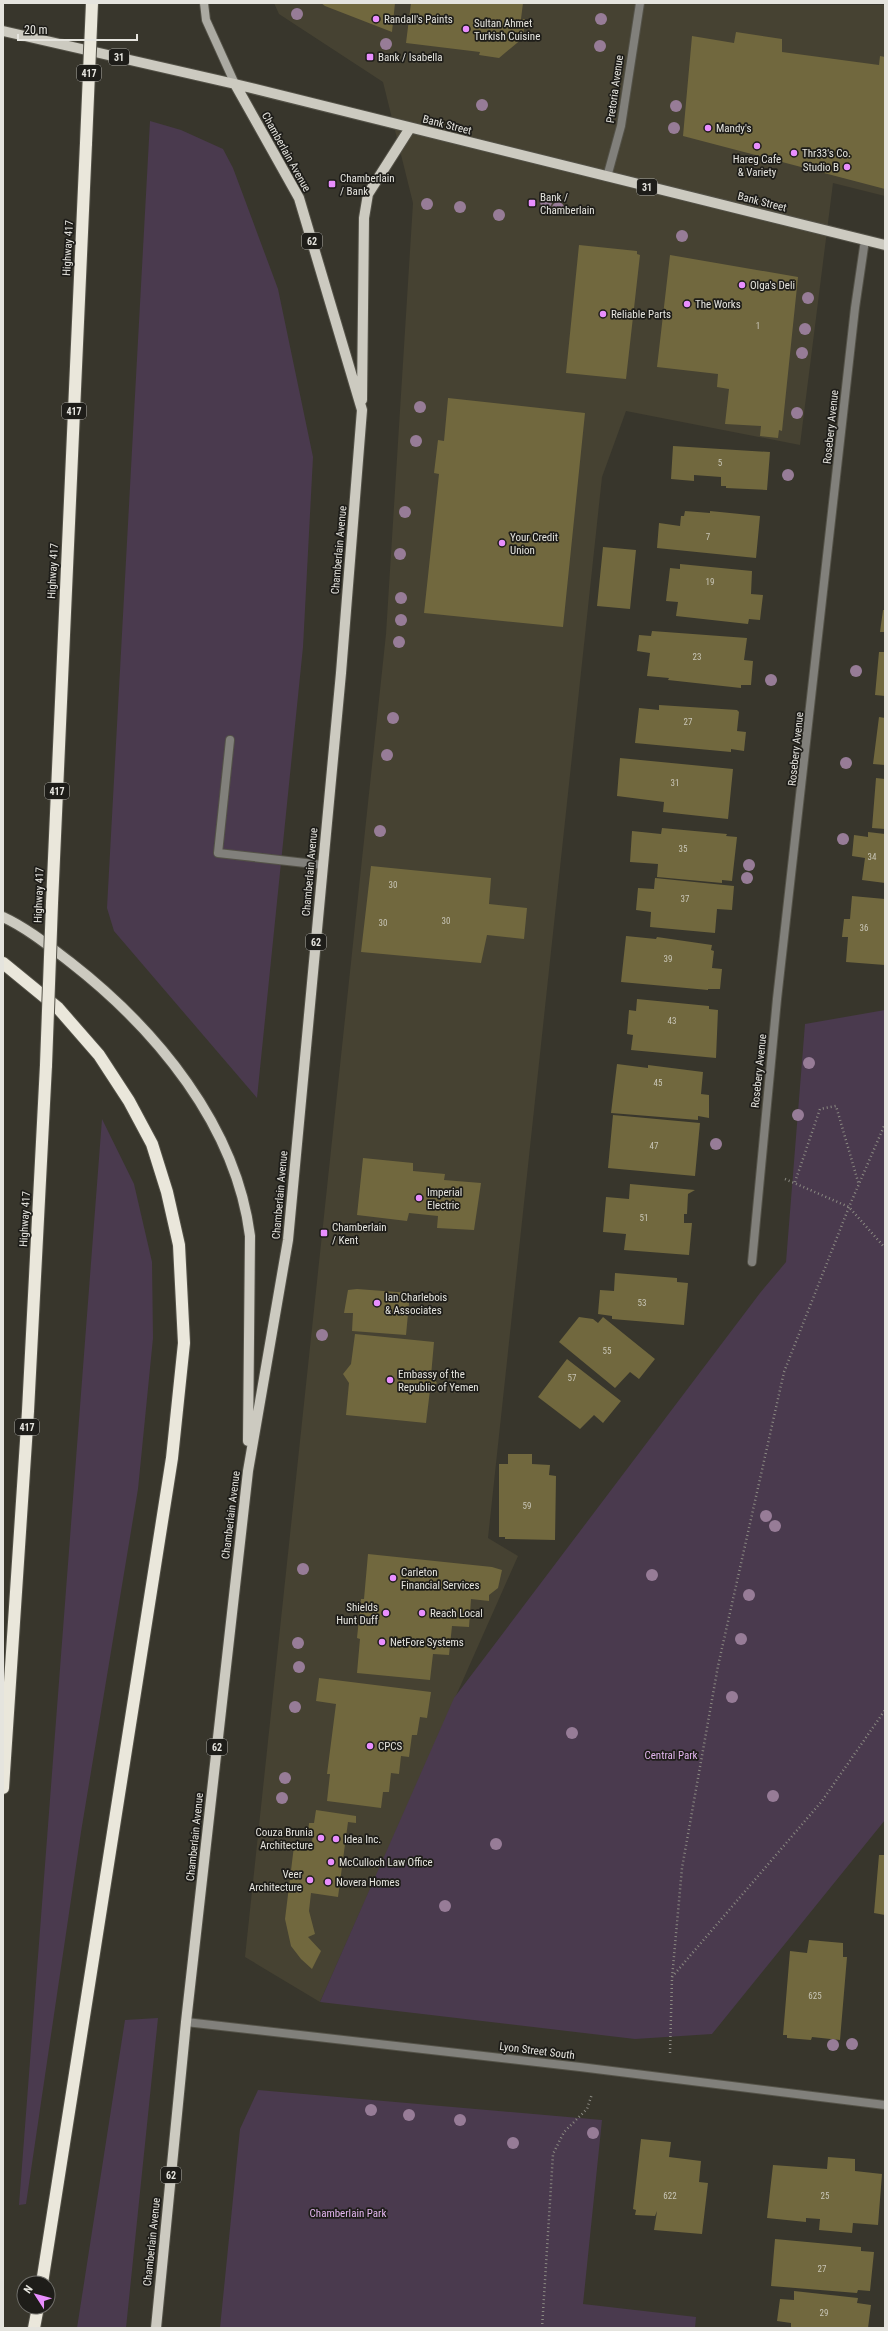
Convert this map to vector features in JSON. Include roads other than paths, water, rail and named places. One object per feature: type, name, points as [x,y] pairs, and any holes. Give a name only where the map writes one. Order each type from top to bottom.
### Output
[{"type":"highway","name":"Highway 417","points":[[3,1788],[28,1411],[46,1065],[92,3]]},
{"type":"highway","points":[[3,963],[58,1008],[99,1055],[129,1101],[152,1144],[167,1192],[179,1245],[184,1343],[172,1458],[43,2275]]},
{"type":"highway","points":[[34,2328],[36,2315]]},
{"type":"main road","name":"62","points":[[204,3],[206,20],[235,84]]},
{"type":"main road","name":"Bank Street","points":[[3,31],[235,84],[885,245]]},
{"type":"main road","name":"Chamberlain Avenue","points":[[156,2328],[186,2022],[248,1471],[288,1240],[323,865],[362,410],[299,198],[235,84]]},
{"type":"main road","points":[[362,410],[364,218],[368,194],[410,128]]},
{"type":"main road","points":[[3,917],[50,946],[91,978],[128,1013],[161,1049],[187,1082],[225,1147],[246,1207],[250,1236],[248,1471]]},
{"type":"street","name":"Pretoria Avenue","points":[[607,177],[621,126],[640,3]]},
{"type":"street","name":"Rosebery Avenue","points":[[752,1262],[778,999],[854,315],[865,240]]},
{"type":"street","points":[[230,740],[218,853],[323,865]]},
{"type":"street","name":"Lyon Street South","points":[[186,2022],[885,2105]]},
{"type":"place","name":"Randall's Paints","points":[[376,19]]},
{"type":"place","name":"Sultan Ahmet Turkish Cuisine","points":[[466,29]]},
{"type":"place","name":"Bank / Isabella","points":[[370,57]]},
{"type":"place","name":"Mandy's","points":[[708,128]]},
{"type":"place","name":"Hareg Cafe & Variety","points":[[757,146]]},
{"type":"place","name":"Thr33's Co.","points":[[794,153]]},
{"type":"place","name":"Studio B","points":[[847,167]]},
{"type":"place","name":"Chamberlain / Bank","points":[[332,184]]},
{"type":"place","name":"Bank / Chamberlain","points":[[532,203]]},
{"type":"place","name":"Olga's Deli","points":[[742,285]]},
{"type":"place","name":"The Works","points":[[687,304]]},
{"type":"place","name":"Reliable Parts","points":[[603,314]]},
{"type":"place","name":"Your Credit Union","points":[[502,543]]},
{"type":"place","name":"Imperial Electric","points":[[419,1198]]},
{"type":"place","name":"Chamberlain / Kent","points":[[324,1233]]},
{"type":"place","name":"Ian Charlebois & Associates","points":[[377,1303]]},
{"type":"place","name":"Embassy of the Republic of Yemen","points":[[390,1380]]},
{"type":"place","name":"Carleton Financial Services","points":[[393,1578]]},
{"type":"place","name":"Shields Hunt Duff","points":[[386,1613]]},
{"type":"place","name":"Reach Local","points":[[422,1613]]},
{"type":"place","name":"NetFore Systems","points":[[382,1642]]},
{"type":"place","name":"CPCS","points":[[370,1746]]},
{"type":"place","name":"Couza Brunia Architecture","points":[[321,1838]]},
{"type":"place","name":"Idea Inc.","points":[[336,1839]]},
{"type":"place","name":"McCulloch Law Office","points":[[331,1862]]},
{"type":"place","name":"Veer Architecture","points":[[310,1880]]},
{"type":"place","name":"Novera Homes","points":[[328,1882]]},
{"type":"park label","name":"Central Park","points":[[671,1755]]},
{"type":"park label","name":"Chamberlain Park","points":[[348,2213]]}]
